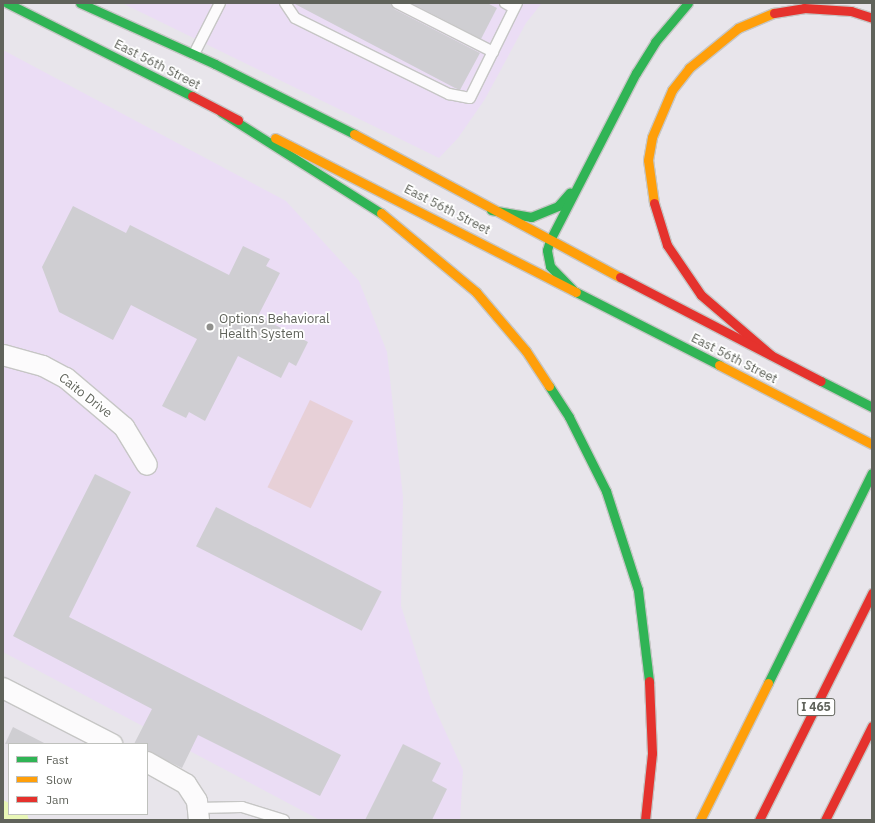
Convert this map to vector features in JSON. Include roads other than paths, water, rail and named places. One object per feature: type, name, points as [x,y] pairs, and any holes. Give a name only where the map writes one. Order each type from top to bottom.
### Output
[{"type":"main road","name":"East 56th Street","points":[[8,3],[221,112],[323,160],[872,444]]},
{"type":"main road","name":"East 56th Street","points":[[80,3],[194,54],[375,145],[491,210],[872,407]]},
{"type":"main road","points":[[573,290],[553,272],[547,258],[550,240],[587,171],[636,73],[655,42],[688,3]]},
{"type":"main road","points":[[771,355],[701,295],[671,252],[658,223],[649,182],[648,160],[652,137],[672,90],[689,68],[738,28],[780,11],[804,8],[851,11],[872,18]]},
{"type":"main road","points":[[221,112],[370,205],[453,270],[476,292],[526,350],[569,417],[606,491],[638,590],[646,638],[652,713],[652,753],[645,820]]},
{"type":"main road","points":[[491,210],[513,216],[531,217],[546,213],[558,206],[587,171]]},
{"type":"main road","points":[[700,820],[872,473]]},
{"type":"main road","name":"I 465","points":[[759,820],[872,593]]},
{"type":"main road","points":[[825,820],[872,726]]},
{"type":"street","name":"Caito Drive","points":[[3,355],[43,366],[66,378],[124,427],[147,464]]},
{"type":"street","points":[[3,688],[110,743]]},
{"type":"street","points":[[148,763],[186,784],[198,814]]},
{"type":"lane","points":[[194,54],[220,3]]},
{"type":"lane","points":[[285,3],[295,18],[449,94],[470,98],[516,6],[505,3]]},
{"type":"lane","points":[[397,3],[493,52]]},
{"type":"lane","points":[[198,814],[242,807],[284,820]]},
{"type":"place","name":"Options Behavioral Health System","points":[[210,327]]}]
